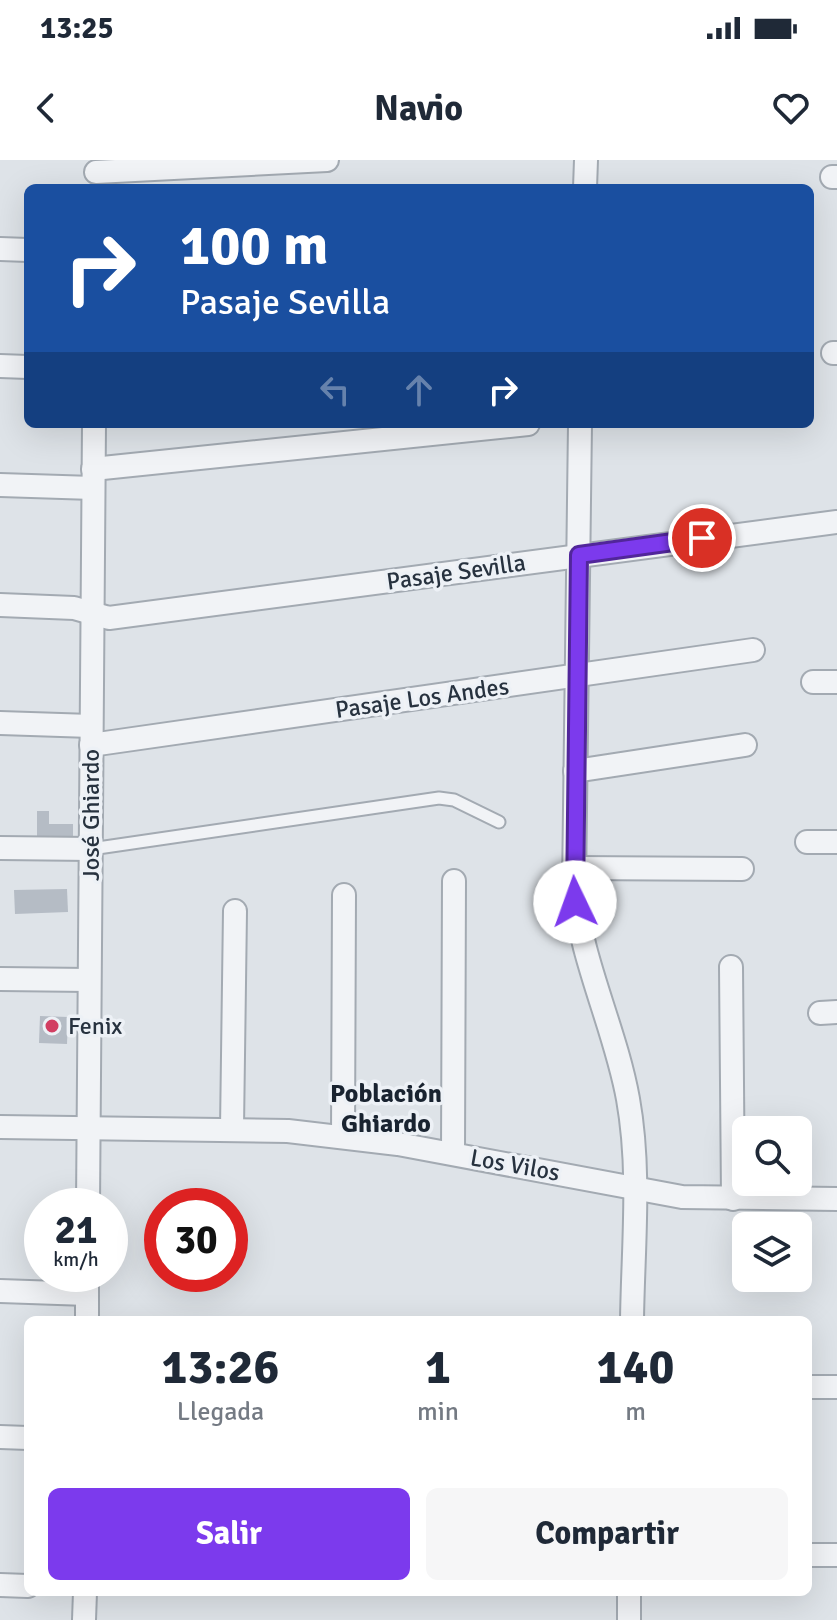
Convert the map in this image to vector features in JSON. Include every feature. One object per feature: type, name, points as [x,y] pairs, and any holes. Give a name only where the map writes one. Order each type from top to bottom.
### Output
[{"type":"street","points":[[96,173],[327,160]]},
{"type":"street","points":[[585,184],[586,160]]},
{"type":"street","points":[[0,249],[24,250]]},
{"type":"street","points":[[0,366],[24,367]]},
{"type":"street","name":"José Ghiardo","points":[[88,1188],[94,428]]},
{"type":"street","points":[[0,485],[93,479],[496,428]]},
{"type":"street","points":[[580,428],[573,868],[581,933],[628,1099],[634,1188],[632,1316]]},
{"type":"street","name":"Pasaje Sevilla","points":[[0,605],[74,608],[109,618],[829,523]]},
{"type":"street","name":"Pasaje Los Andes","points":[[0,723],[91,736],[578,676],[753,650]]},
{"type":"street","points":[[813,682],[837,682]]},
{"type":"street","points":[[575,771],[745,745]]},
{"type":"street","points":[[807,842],[837,842]]},
{"type":"street","points":[[0,848],[91,849]]},
{"type":"street","points":[[573,868],[742,869]]},
{"type":"street","points":[[453,1153],[454,881]]},
{"type":"street","points":[[343,1137],[344,895]]},
{"type":"street","points":[[232,1128],[235,911]]},
{"type":"street","points":[[731,967],[733,1199]]},
{"type":"street","points":[[0,979],[89,980]]},
{"type":"street","name":"Los Vilos","points":[[0,1127],[232,1128],[343,1137],[453,1153],[682,1197],[837,1199]]},
{"type":"street","points":[[0,1291],[24,1289]]},
{"type":"street","points":[[87,1292],[87,1316]]},
{"type":"street","points":[[812,1387],[837,1387]]},
{"type":"street","points":[[0,1437],[24,1438]]},
{"type":"street","points":[[812,1555],[837,1555]]},
{"type":"street","points":[[0,1585],[24,1586]]},
{"type":"street","points":[[84,1620],[85,1596]]},
{"type":"street","points":[[629,1596],[629,1620]]},
{"type":"lane","points":[[91,849],[439,798],[454,800],[499,822]]},
{"type":"building","points":[[37,811],[49,811],[49,824],[73,824],[73,838],[37,838]]},
{"type":"building","points":[[67,889],[68,912],[15,914],[14,890]]},
{"type":"building","points":[[40,1016],[68,1017],[67,1044],[39,1043]]},
{"type":"place","name":"Fenix","points":[[52,1026]]},
{"type":"district","name":"Población Ghiardo","points":[[386,1108]]},
{"type":"route","points":[[575,902],[579,555],[702,538]]}]
